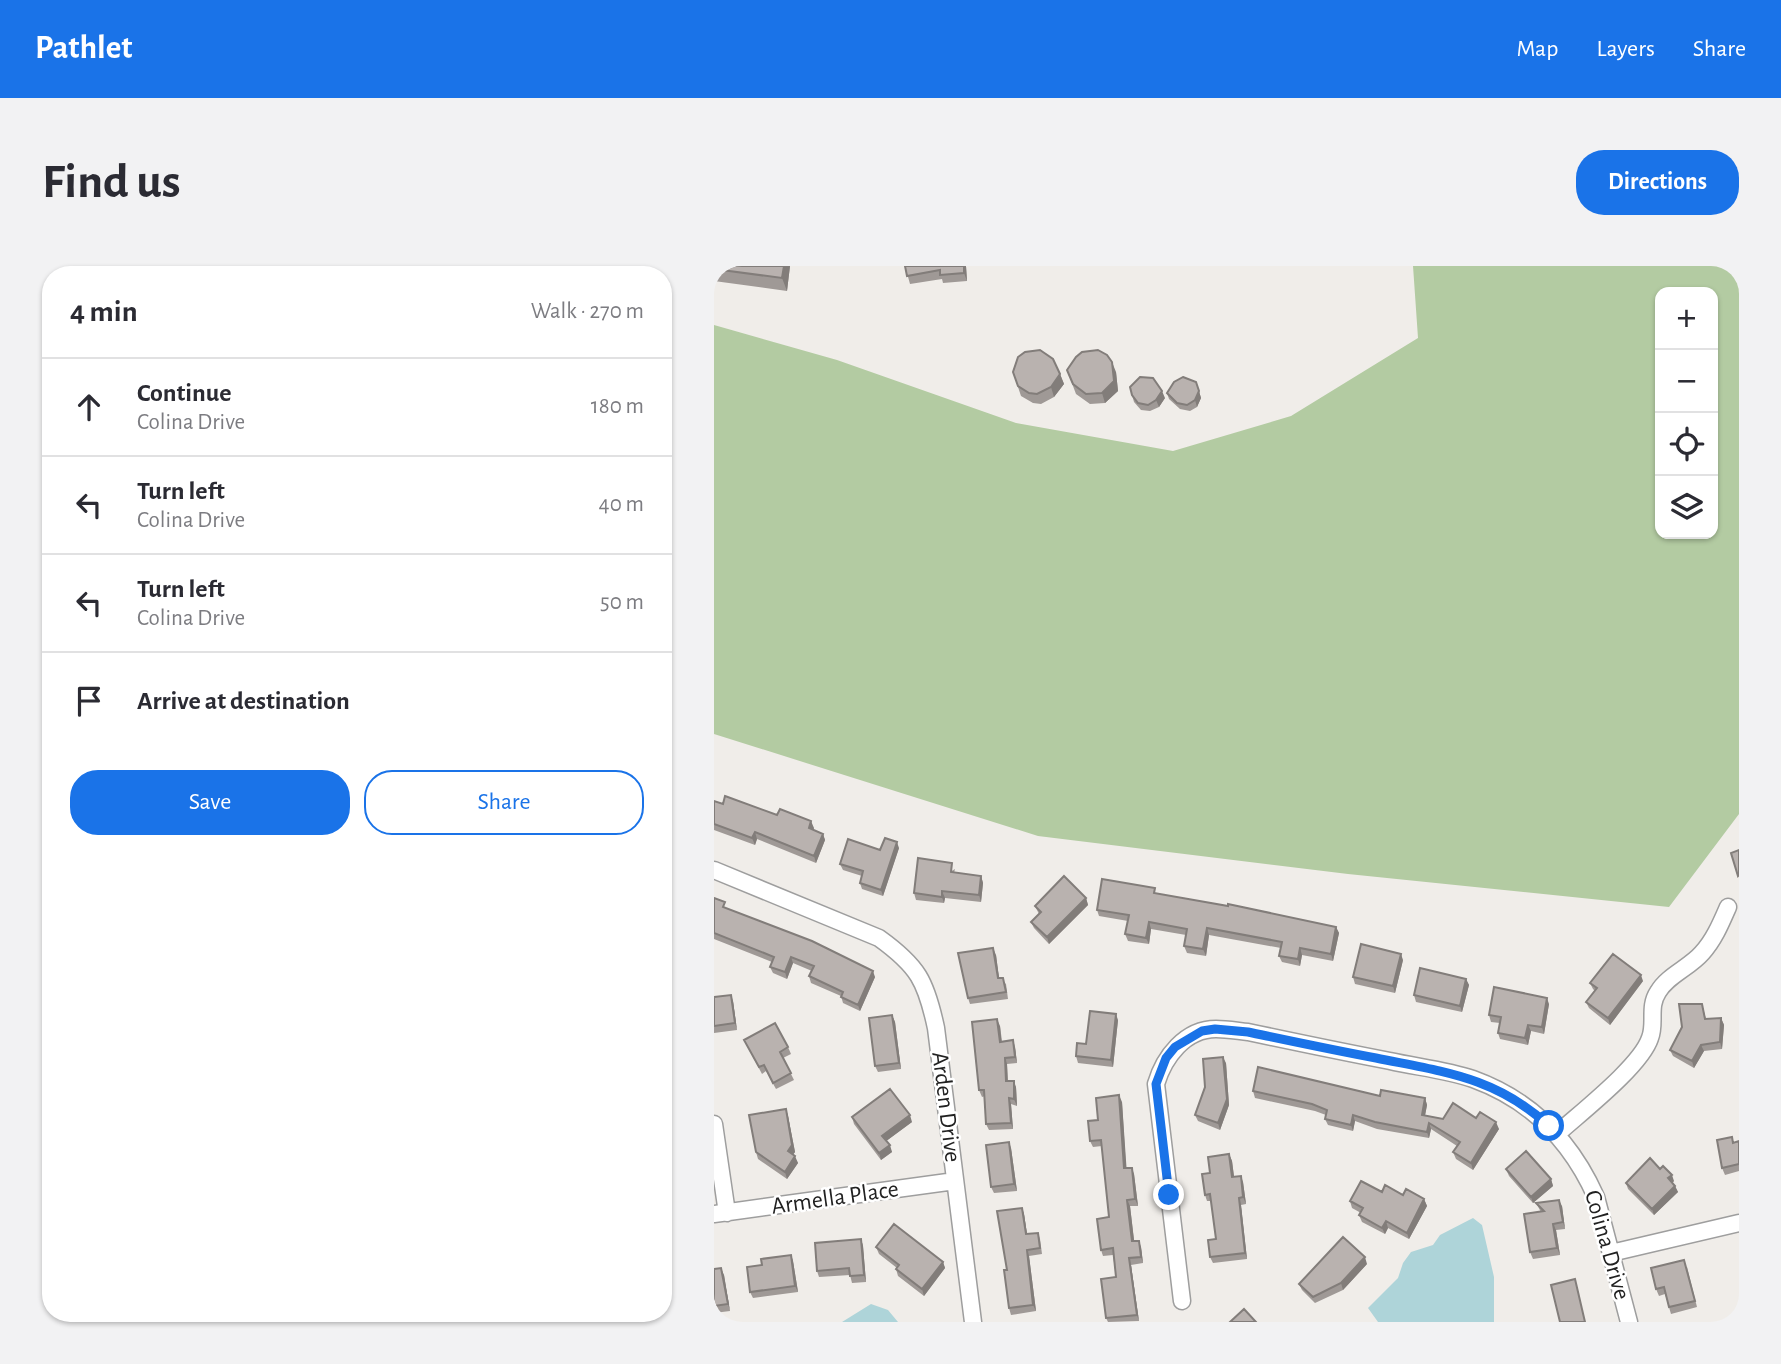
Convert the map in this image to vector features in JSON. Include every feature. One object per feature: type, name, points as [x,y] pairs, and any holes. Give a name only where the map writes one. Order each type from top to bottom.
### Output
[{"type":"street","name":"Arden Drive","points":[[714,870],[879,938],[903,955],[925,985],[936,1028],[973,1322]]},
{"type":"street","points":[[1557,1134],[1645,1049],[1650,1038],[1651,1010],[1658,990],[1702,953],[1713,939],[1728,907]]},
{"type":"street","name":"Colina Drive","points":[[1182,1301],[1156,1084],[1166,1058],[1175,1047],[1202,1031],[1215,1029],[1248,1032],[1472,1079],[1531,1109],[1565,1142],[1597,1197],[1629,1322]]},
{"type":"street","points":[[714,1124],[720,1214]]},
{"type":"street","name":"Armella Place","points":[[720,1214],[955,1181]]},
{"type":"street","points":[[1611,1253],[1739,1223]]},
{"type":"green space","points":[[1413,266],[1739,266],[1739,814],[1669,907],[1348,874],[1038,836],[714,734],[714,325],[837,360],[1016,423],[1173,451],[1291,416],[1418,338]]},
{"type":"water","points":[[1473,1218],[1482,1225],[1494,1277],[1494,1322],[1378,1322],[1368,1308],[1398,1278],[1403,1263],[1411,1252],[1433,1245],[1440,1235]]},
{"type":"water","points":[[871,1304],[888,1310],[898,1322],[842,1322]]},
{"type":"building","points":[[714,266],[784,266],[782,278],[714,269]]},
{"type":"building","points":[[905,266],[964,266],[964,273],[940,275],[940,270],[907,276]]},
{"type":"building","points":[[1040,350],[1053,359],[1060,374],[1051,387],[1037,394],[1029,393],[1018,386],[1013,372],[1018,357],[1025,352]]},
{"type":"building","points":[[1098,350],[1112,362],[1114,381],[1102,393],[1086,394],[1073,384],[1067,370],[1082,352]]},
{"type":"building","points":[[1140,377],[1153,378],[1162,391],[1156,400],[1148,405],[1138,403],[1132,395],[1130,387]]},
{"type":"building","points":[[1183,377],[1196,382],[1199,391],[1195,400],[1187,405],[1177,403],[1167,393],[1174,382]]},
{"type":"building","points":[[725,796],[777,815],[780,809],[811,821],[809,828],[823,834],[814,856],[755,832],[752,838],[714,824],[714,801],[723,804]]},
{"type":"building","points":[[885,838],[897,842],[881,890],[860,883],[863,871],[840,864],[848,839],[880,850]]},
{"type":"building","points":[[1739,850],[1739,875],[1738,876],[1731,853]]},
{"type":"building","points":[[918,858],[952,863],[951,872],[981,876],[979,895],[942,891],[942,897],[914,893]]},
{"type":"building","points":[[1064,876],[1086,898],[1047,937],[1031,922],[1041,912],[1035,906]]},
{"type":"building","points":[[1102,879],[1155,888],[1154,893],[1228,904],[1336,927],[1331,954],[1300,948],[1298,959],[1279,956],[1282,942],[1207,928],[1203,949],[1184,946],[1187,929],[1149,922],[1146,938],[1125,934],[1129,915],[1097,910]]},
{"type":"building","points":[[714,898],[725,902],[723,907],[812,941],[873,971],[858,1005],[841,997],[843,992],[809,976],[814,966],[791,957],[785,972],[770,967],[774,957],[714,933]]},
{"type":"building","points":[[1361,944],[1401,954],[1393,986],[1353,977]]},
{"type":"building","points":[[993,948],[998,978],[1003,978],[1006,992],[968,998],[958,953]]},
{"type":"building","points":[[1613,954],[1641,975],[1608,1018],[1586,1002],[1597,988],[1590,983]]},
{"type":"building","points":[[1420,968],[1466,979],[1460,1006],[1414,995]]},
{"type":"building","points":[[1494,987],[1547,998],[1542,1027],[1528,1025],[1525,1038],[1498,1033],[1501,1017],[1489,1015]]},
{"type":"building","points":[[731,995],[735,1023],[714,1026],[714,997]]},
{"type":"building","points":[[1679,1004],[1702,1004],[1705,1019],[1721,1018],[1720,1042],[1701,1045],[1692,1061],[1670,1050],[1682,1027]]},
{"type":"building","points":[[1090,1011],[1116,1014],[1111,1060],[1076,1056],[1077,1043],[1086,1044]]},
{"type":"building","points":[[892,1015],[899,1063],[875,1066],[869,1018]]},
{"type":"building","points":[[997,1019],[1000,1042],[1013,1040],[1015,1057],[1005,1058],[1006,1081],[1014,1081],[1014,1099],[1009,1098],[1011,1123],[986,1124],[984,1090],[979,1090],[972,1022]]},
{"type":"building","points":[[775,1023],[788,1047],[780,1052],[791,1073],[773,1083],[764,1065],[759,1067],[744,1040]]},
{"type":"building","points":[[1223,1057],[1227,1099],[1218,1123],[1195,1115],[1205,1087],[1203,1059]]},
{"type":"building","points":[[1258,1067],[1380,1096],[1381,1090],[1425,1098],[1422,1115],[1443,1119],[1453,1103],[1476,1118],[1480,1112],[1496,1122],[1471,1163],[1453,1152],[1460,1142],[1429,1123],[1427,1132],[1353,1115],[1351,1125],[1325,1119],[1327,1110],[1312,1104],[1253,1091]]},
{"type":"building","points":[[890,1089],[910,1115],[882,1136],[890,1145],[879,1153],[852,1117]]},
{"type":"building","points":[[1119,1095],[1124,1168],[1132,1168],[1135,1199],[1127,1200],[1132,1241],[1139,1241],[1141,1257],[1129,1258],[1137,1315],[1106,1318],[1101,1279],[1116,1277],[1113,1248],[1101,1250],[1097,1219],[1109,1217],[1101,1140],[1090,1141],[1088,1121],[1098,1120],[1096,1098]]},
{"type":"building","points":[[786,1109],[792,1145],[788,1151],[795,1156],[785,1172],[756,1152],[749,1115]]},
{"type":"building","points":[[1732,1137],[1733,1143],[1739,1141],[1739,1164],[1722,1168],[1717,1140]]},
{"type":"building","points":[[1009,1142],[1014,1184],[991,1187],[986,1145]]},
{"type":"building","points":[[1526,1151],[1551,1179],[1531,1197],[1506,1169]]},
{"type":"building","points":[[1229,1154],[1232,1177],[1241,1176],[1243,1197],[1239,1198],[1245,1253],[1210,1257],[1208,1240],[1216,1239],[1210,1194],[1205,1195],[1202,1174],[1210,1173],[1208,1157]]},
{"type":"building","points":[[1650,1158],[1660,1169],[1663,1166],[1672,1175],[1668,1178],[1675,1186],[1652,1209],[1626,1183]]},
{"type":"building","points":[[1361,1181],[1382,1192],[1385,1185],[1403,1195],[1406,1189],[1424,1199],[1407,1233],[1386,1221],[1382,1228],[1359,1215],[1363,1208],[1350,1201]]},
{"type":"building","points":[[1559,1200],[1563,1222],[1553,1224],[1557,1248],[1530,1252],[1524,1214],[1544,1211],[1536,1203]]},
{"type":"building","points":[[1022,1208],[1026,1234],[1038,1233],[1040,1248],[1027,1250],[1033,1305],[1009,1308],[1004,1270],[1007,1270],[997,1211]]},
{"type":"building","points":[[894,1224],[943,1262],[922,1289],[896,1269],[899,1265],[876,1247]]},
{"type":"building","points":[[1343,1237],[1365,1257],[1341,1283],[1313,1297],[1299,1284]]},
{"type":"building","points":[[861,1239],[864,1275],[850,1276],[849,1268],[817,1271],[815,1243]]},
{"type":"building","points":[[791,1255],[795,1286],[750,1292],[747,1267],[762,1265],[761,1259]]},
{"type":"building","points":[[1684,1260],[1695,1301],[1669,1307],[1664,1287],[1656,1289],[1651,1268]]},
{"type":"building","points":[[721,1268],[728,1304],[714,1306],[714,1269]]},
{"type":"building","points":[[1575,1279],[1585,1322],[1560,1322],[1551,1285]]},
{"type":"building","points":[[1244,1309],[1256,1322],[1230,1322]]},
{"type":"route","points":[[1169,1195],[1156,1084],[1166,1058],[1175,1047],[1202,1031],[1215,1029],[1248,1032],[1472,1079],[1531,1109],[1549,1126]]}]
